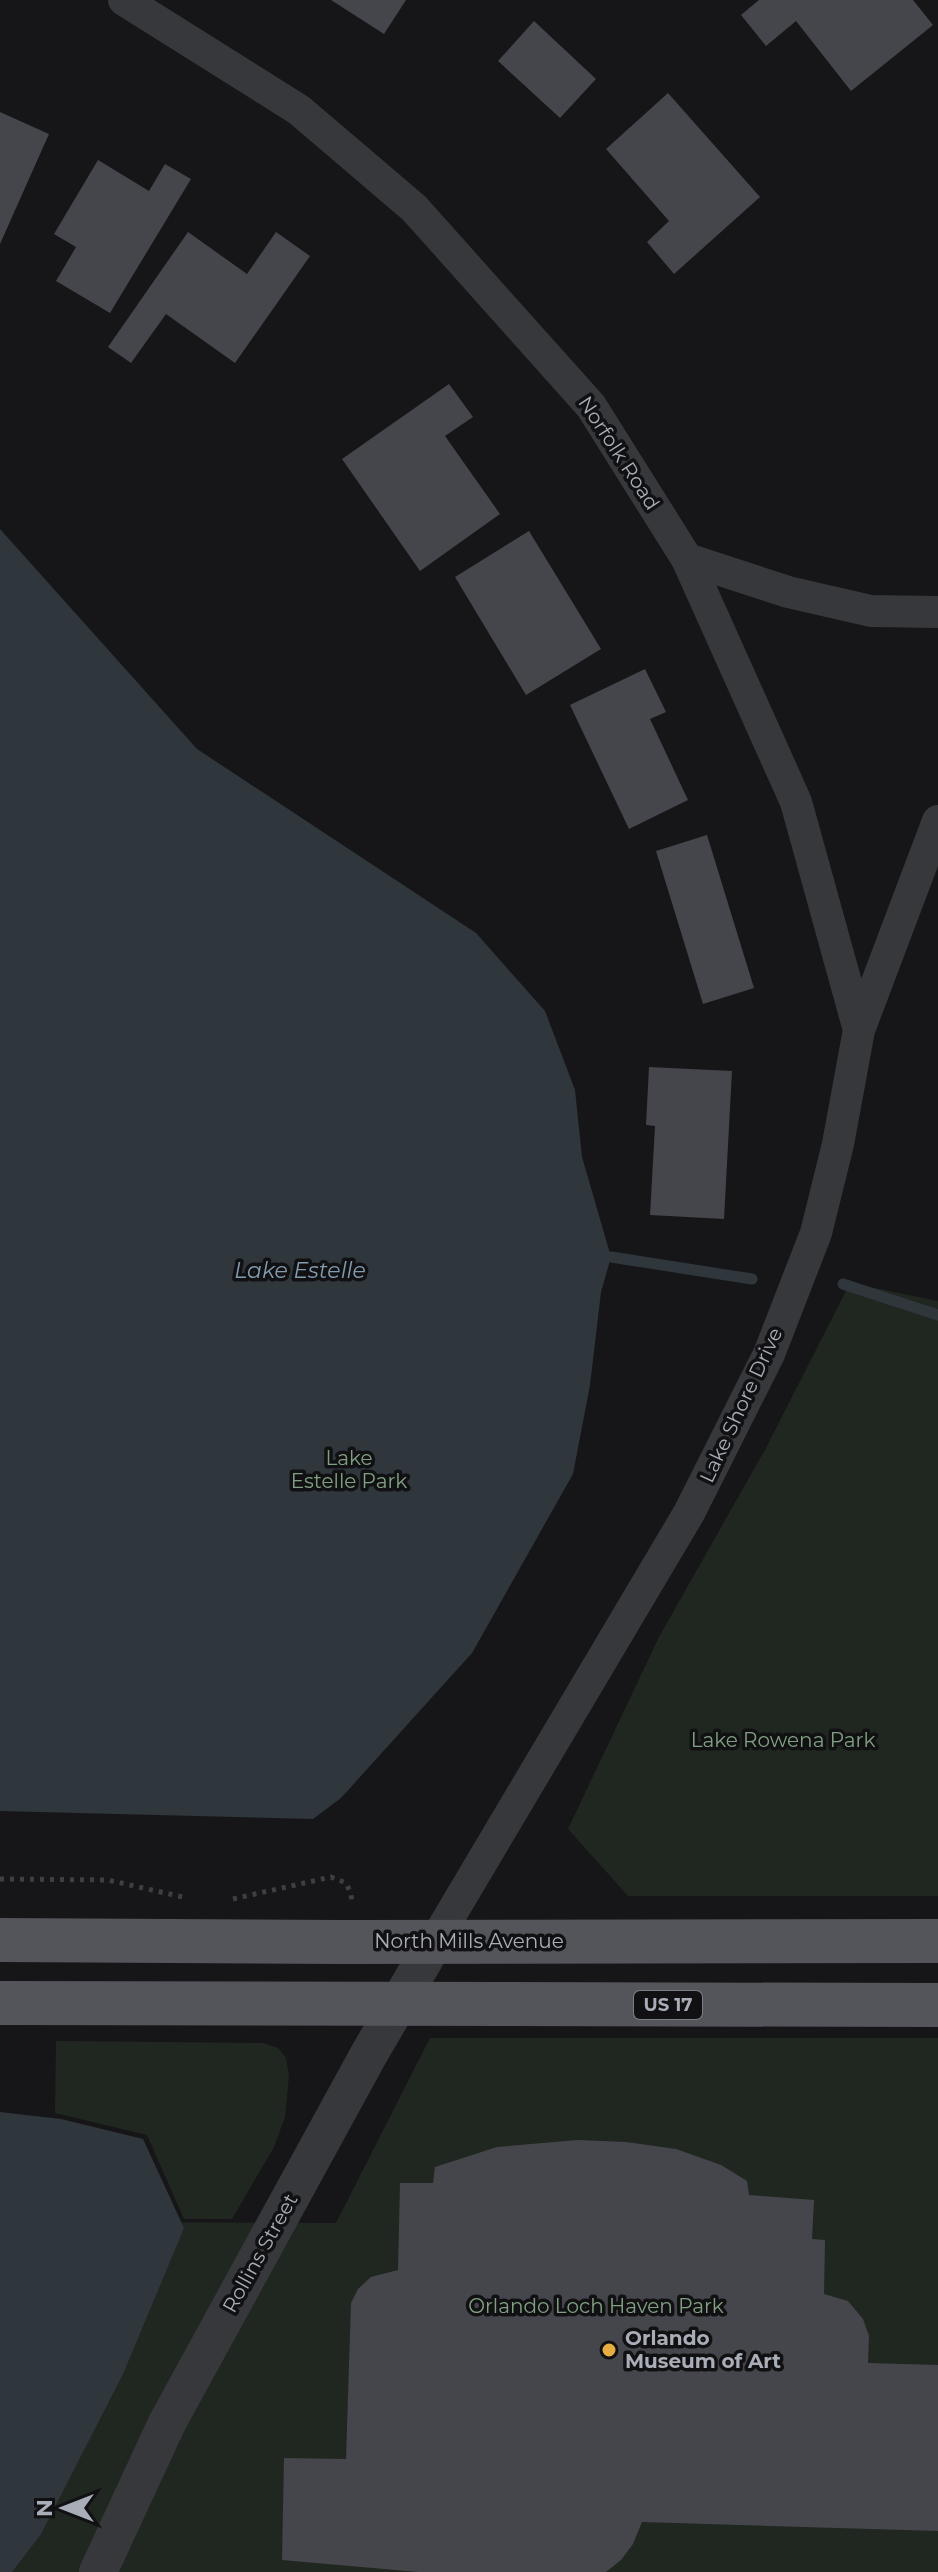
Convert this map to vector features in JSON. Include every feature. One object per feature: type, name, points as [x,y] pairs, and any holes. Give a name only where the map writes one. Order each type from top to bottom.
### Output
[{"type":"main road","name":"North Mills Avenue","points":[[0,1940],[938,1941]]},
{"type":"main road","name":"US 17","points":[[0,2003],[938,2005]]},
{"type":"street","name":"Norfolk Road","points":[[124,0],[299,110],[414,208],[591,406],[687,559],[796,802],[859,1030]]},
{"type":"street","points":[[687,559],[788,592],[871,611],[938,612]]},
{"type":"street","name":"Lake Shore Drive","points":[[435,1941],[689,1513],[769,1354],[816,1233],[838,1144],[859,1030],[938,821]]},
{"type":"street","name":"Rollins Street","points":[[98,2572],[167,2423],[435,1941]]},
{"type":"green space","name":"Lake Rowena Park","points":[[850,1283],[938,1301],[938,1896],[628,1896],[568,1829],[659,1637],[766,1448]]},
{"type":"green space","name":"Orlando Loch Haven Park","points":[[430,2038],[938,2038],[938,2572],[0,2572],[64,2222],[336,2223]]},
{"type":"green space","points":[[56,2041],[263,2043],[278,2048],[286,2058],[289,2076],[285,2117],[274,2147],[232,2219],[184,2219],[147,2135],[55,2113]]},
{"type":"water","name":"Lake Estelle","points":[[0,529],[197,749],[476,933],[545,1011],[575,1090],[582,1157],[611,1257],[601,1292],[590,1385],[573,1474],[472,1653],[341,1798],[313,1819],[0,1811]]},
{"type":"water","points":[[0,2112],[61,2119],[143,2139],[184,2228],[123,2374],[41,2534],[12,2572],[0,2572]]},
{"type":"building","points":[[331,0],[406,0],[384,34]]},
{"type":"building","points":[[759,0],[913,0],[933,25],[851,91],[796,21],[766,46],[741,15]]},
{"type":"building","points":[[534,21],[596,79],[560,118],[498,61]]},
{"type":"building","points":[[668,93],[760,197],[674,274],[647,242],[669,221],[606,149]]},
{"type":"building","points":[[0,112],[49,134],[0,244]]},
{"type":"building","points":[[98,160],[149,191],[165,164],[191,179],[110,313],[56,281],[76,247],[54,234]]},
{"type":"building","points":[[188,232],[247,274],[276,232],[310,256],[235,363],[166,314],[131,363],[108,347]]},
{"type":"building","points":[[449,384],[473,417],[445,436],[500,514],[420,571],[342,459]]},
{"type":"building","points":[[529,531],[601,649],[526,695],[455,577]]},
{"type":"building","points":[[645,669],[666,712],[650,719],[688,800],[629,829],[570,705]]},
{"type":"building","points":[[707,835],[754,988],[703,1004],[656,851]]},
{"type":"building","points":[[649,1067],[732,1071],[724,1219],[650,1215],[655,1126],[646,1125]]},
{"type":"building","name":"Orlando Museum of Art","points":[[578,2140],[676,2149],[721,2165],[747,2181],[749,2195],[814,2200],[812,2239],[825,2240],[824,2294],[848,2301],[863,2319],[869,2336],[868,2363],[938,2365],[938,2531],[642,2522],[633,2544],[621,2560],[606,2572],[418,2572],[282,2560],[284,2458],[346,2459],[351,2303],[358,2289],[371,2277],[398,2270],[400,2183],[433,2183],[435,2167],[497,2147]]},
{"type":"waterway","points":[[611,1257],[752,1279]]},
{"type":"waterway","points":[[843,1284],[938,1315]]},
{"type":"place","name":"Orlando Museum of Art","points":[[609,2350]]},
{"type":"park label","name":"Lake Estelle Park","points":[[349,1470]]}]
